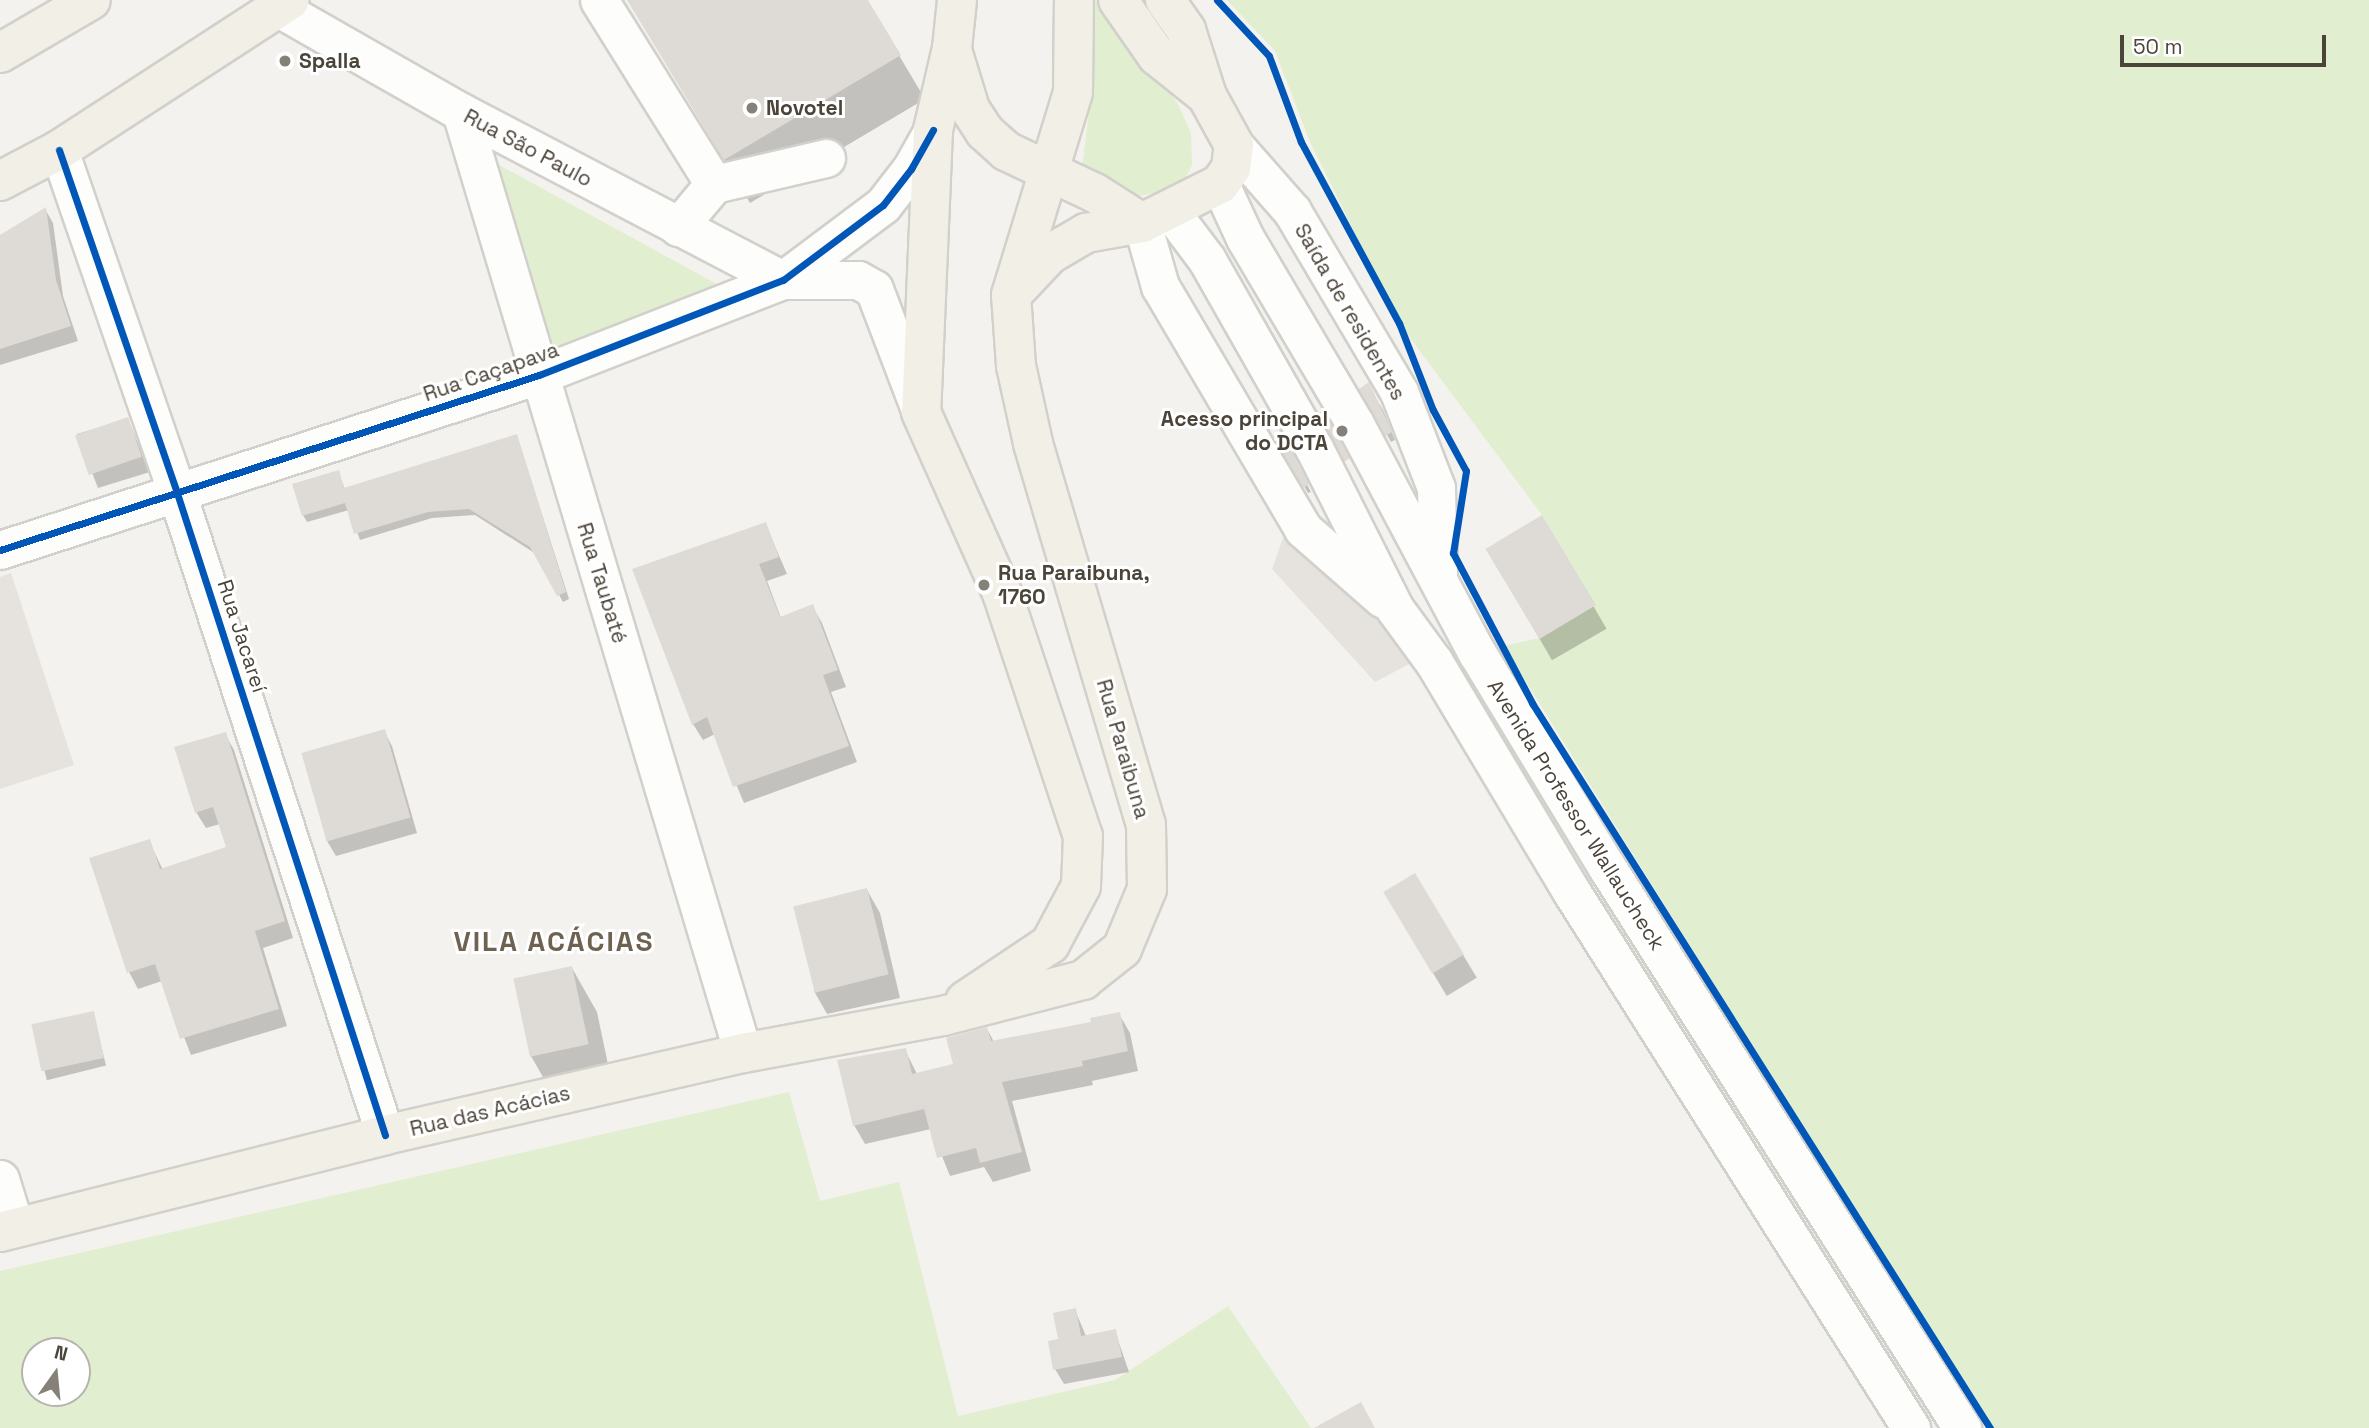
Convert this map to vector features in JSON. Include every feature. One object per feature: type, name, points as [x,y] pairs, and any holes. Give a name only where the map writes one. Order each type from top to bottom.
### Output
[{"type":"main road","points":[[0,53],[91,0]]},
{"type":"main road","points":[[943,1016],[1050,944],[1081,886],[1083,836],[1002,593],[921,412],[933,130],[952,48],[957,0]]},
{"type":"main road","name":"Rua Paraibuna","points":[[943,1016],[1083,980],[1122,949],[1147,889],[1146,825],[1032,443],[1016,366],[1011,295],[1073,92],[1074,0]]},
{"type":"main road","points":[[1118,0],[1157,55],[1208,96]]},
{"type":"main road","points":[[1011,295],[1050,254],[1086,233],[1156,218],[1220,184],[1231,168],[1234,145],[1208,96],[1186,30],[1166,0]]},
{"type":"main road","points":[[0,181],[59,150],[284,4]]},
{"type":"main road","points":[[952,48],[970,109],[985,132],[1006,151],[1156,218]]},
{"type":"main road","name":"Rua das Acácias","points":[[7,1230],[385,1135],[743,1053],[943,1016]]},
{"type":"street","points":[[599,0],[714,184]]},
{"type":"street","name":"Rua São Paulo","points":[[284,4],[461,112],[678,228],[783,280]]},
{"type":"street","name":"Rua Taubaté","points":[[461,112],[743,1053]]},
{"type":"street","name":"Rua Caçapava","points":[[0,550],[539,375],[783,280],[883,205],[911,169],[933,130]]},
{"type":"street","name":"Saída de residentes","points":[[1234,145],[1292,211],[1399,392],[1436,488],[1438,581]]},
{"type":"street","name":"Rua Jacareí","points":[[59,150],[177,493],[385,1135]]},
{"type":"street","points":[[678,228],[714,184],[825,158]]},
{"type":"street","name":"Avenida Professor Wallaucheck","points":[[1220,184],[1245,238],[1355,424],[1438,581],[1608,869],[1962,1428]]},
{"type":"street","points":[[1156,218],[1160,286],[1303,529],[1395,609]]},
{"type":"street","name":"Avenida Professor Wallaucheck","points":[[1156,218],[1208,260],[1395,609],[1434,662],[1571,891],[1911,1428]]},
{"type":"street","points":[[783,280],[858,280],[874,289],[921,412]]},
{"type":"street","points":[[0,1179],[7,1230]]},
{"type":"green space","points":[[1086,0],[1100,0],[1178,104],[1191,133],[1192,165],[1181,188],[1139,196],[1082,168],[1092,88]]},
{"type":"green space","points":[[1227,0],[2369,0],[2369,1428],[1989,1428],[1504,646],[1539,638],[1596,605],[1542,515],[1399,323],[1310,142],[1275,51]]},
{"type":"green space","points":[[490,160],[735,294],[552,358]]},
{"type":"green space","points":[[789,1092],[820,1201],[899,1182],[958,1416],[1115,1380],[1228,1306],[1311,1428],[0,1428],[0,1271]]},
{"type":"shaded area","points":[[1285,532],[1373,610],[1415,661],[1375,682],[1272,569]]},
{"type":"shaded area","points":[[11,573],[74,765],[0,789],[0,577]]},
{"type":"building","name":"Novotel","points":[[627,0],[868,0],[901,55],[724,160]]},
{"type":"building","points":[[46,207],[56,280],[71,326],[0,349],[0,235]]},
{"type":"building","points":[[1369,382],[1392,432],[1385,436],[1359,389]]},
{"type":"building","points":[[1323,411],[1350,458],[1344,462],[1318,413]]},
{"type":"building","points":[[128,417],[142,457],[89,475],[75,435]]},
{"type":"building","points":[[517,434],[566,592],[557,596],[530,547],[469,509],[428,512],[354,534],[345,503],[302,516],[292,484],[339,470],[344,488]]},
{"type":"building","points":[[1283,435],[1309,484],[1303,488],[1275,440]]},
{"type":"building","points":[[1542,515],[1596,605],[1540,639],[1485,549]]},
{"type":"building","points":[[766,522],[779,557],[759,564],[780,617],[813,604],[838,670],[823,675],[849,746],[733,787],[707,717],[692,725],[632,569]]},
{"type":"building","points":[[385,729],[410,817],[327,841],[301,753]]},
{"type":"building","points":[[226,732],[285,921],[255,931],[279,1009],[180,1039],[155,964],[127,973],[89,858],[150,839],[160,869],[226,847],[213,807],[195,813],[174,747]]},
{"type":"building","points":[[1415,873],[1464,954],[1432,973],[1383,892]]},
{"type":"building","points":[[867,888],[889,974],[815,993],[793,906]]},
{"type":"building","points":[[572,966],[589,1044],[530,1057],[513,978]]},
{"type":"building","points":[[94,1011],[104,1058],[41,1071],[31,1024]]},
{"type":"building","points":[[1120,1012],[1128,1051],[1082,1061],[1083,1066],[1002,1082],[1022,1152],[980,1163],[976,1148],[937,1158],[924,1109],[853,1126],[837,1060],[906,1048],[912,1074],[953,1064],[946,1038],[987,1027],[991,1041],[1091,1022],[1090,1018]]},
{"type":"building","points":[[1076,1308],[1081,1336],[1116,1329],[1122,1357],[1053,1370],[1048,1341],[1058,1339],[1053,1313]]},
{"type":"building","points":[[1361,1402],[1375,1428],[1314,1428]]},
{"type":"cycle path","points":[[1217,0],[1269,56],[1301,142],[1399,323],[1433,410],[1466,471],[1453,553],[1532,703],[1990,1428]]},
{"type":"cycle path","points":[[0,550],[539,375],[783,280],[883,205],[911,169],[933,130]]},
{"type":"cycle path","points":[[59,150],[177,493],[385,1135]]},
{"type":"place","name":"Spalla","points":[[285,61]]},
{"type":"place","name":"Novotel","points":[[752,108]]},
{"type":"place","name":"Acesso principal do DCTA","points":[[1342,431]]},
{"type":"place","name":"Rua Paraibuna, 1760","points":[[984,585]]},
{"type":"district","name":"VILA ACÁCIAS","points":[[554,941]]}]
